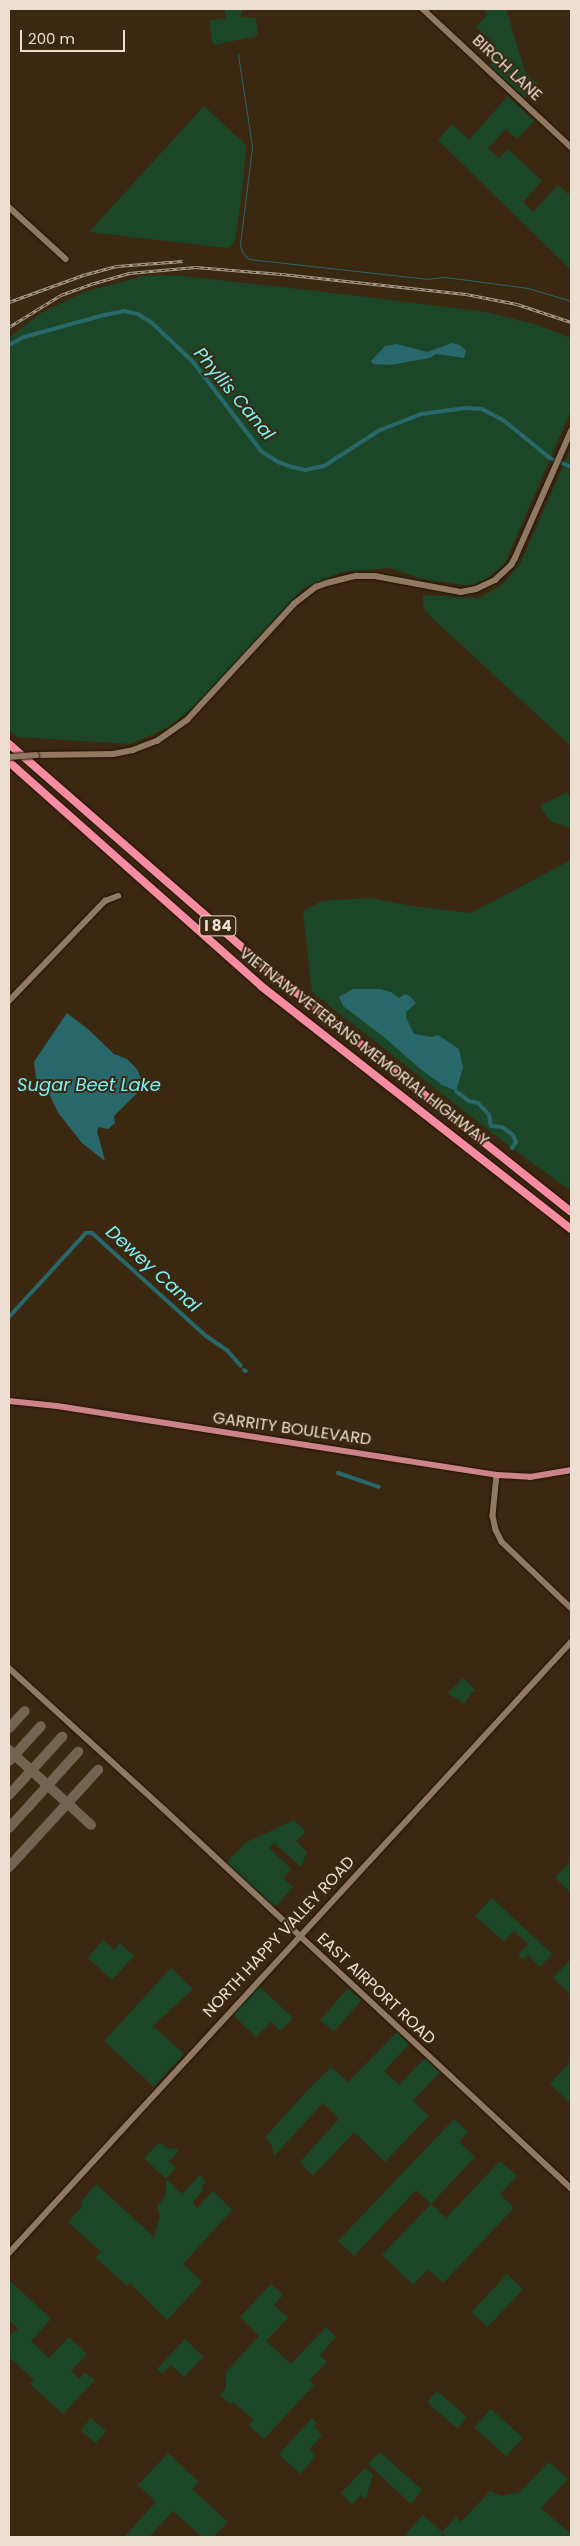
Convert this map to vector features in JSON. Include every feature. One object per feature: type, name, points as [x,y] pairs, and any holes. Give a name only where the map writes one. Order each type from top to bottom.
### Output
[{"type":"highway","name":"VIETNAM VETERANS MEMORIAL HIGHWAY","points":[[9,744],[273,974],[571,1210]]},
{"type":"highway","name":"VIETNAM VETERANS MEMORIAL HIGHWAY","points":[[9,762],[261,986],[571,1229]]},
{"type":"main road","name":"GARRITY BOULEVARD","points":[[9,1401],[63,1407],[497,1475],[530,1477],[571,1470]]},
{"type":"street","name":"BIRCH LANE","points":[[423,9],[571,147]]},
{"type":"street","points":[[9,206],[66,259]]},
{"type":"street","points":[[9,757],[119,753],[157,741],[186,720],[294,604],[316,588],[327,583],[356,576],[374,576],[461,592],[489,584],[511,565],[571,431]]},
{"type":"street","points":[[9,1001],[105,901],[118,896]]},
{"type":"street","points":[[497,1475],[493,1516],[496,1530],[502,1542],[571,1608]]},
{"type":"street","name":"NORTH HAPPY VALLEY ROAD","points":[[9,2253],[571,1642]]},
{"type":"street","name":"EAST AIRPORT ROAD","points":[[9,1668],[164,1809],[571,2188]]},
{"type":"green space","points":[[224,9],[242,9],[241,17],[256,18],[258,36],[213,45],[209,21],[226,18]]},
{"type":"green space","points":[[485,9],[506,9],[525,72],[538,84],[525,98],[489,65],[497,57],[494,43],[476,27],[487,15]]},
{"type":"green space","points":[[508,96],[534,121],[517,139],[506,129],[488,148],[499,158],[508,149],[542,181],[523,202],[533,212],[558,185],[568,194],[571,191],[571,270],[438,140],[452,124],[469,140]]},
{"type":"green space","points":[[204,106],[246,145],[242,193],[235,240],[232,245],[228,248],[89,232]]},
{"type":"green space","points":[[148,275],[183,276],[486,312],[538,325],[571,338],[571,410],[505,563],[489,577],[474,585],[461,585],[422,579],[390,568],[342,572],[304,588],[201,701],[169,727],[131,744],[17,737],[9,729],[9,338],[41,313],[84,292]]},
{"type":"green space","points":[[571,448],[571,746],[430,616],[423,606],[423,595],[478,598],[501,586],[520,564]]},
{"type":"green space","points":[[567,792],[571,797],[571,827],[550,821],[540,806]]},
{"type":"green space","points":[[571,860],[571,1191],[505,1143],[312,992],[303,911],[322,901],[371,898],[412,906],[471,913]]},
{"type":"green space","points":[[463,1678],[476,1691],[472,1692],[464,1704],[448,1693]]},
{"type":"green space","points":[[294,1820],[306,1832],[296,1841],[307,1852],[301,1867],[274,1843],[269,1848],[291,1869],[283,1878],[293,1887],[274,1908],[226,1863],[245,1843]]},
{"type":"green space","points":[[571,1861],[571,1893],[555,1878]]},
{"type":"green space","points":[[492,1898],[552,1954],[540,1967],[528,1955],[523,1959],[518,1955],[528,1944],[514,1931],[504,1941],[475,1916]]},
{"type":"green space","points":[[103,1940],[114,1950],[120,1943],[134,1956],[112,1980],[88,1958]]},
{"type":"green space","points":[[571,1959],[571,1995],[553,1978]]},
{"type":"green space","points":[[171,1968],[193,1989],[153,2026],[184,2054],[154,2087],[104,2041]]},
{"type":"green space","points":[[258,1985],[293,2018],[281,2031],[271,2022],[256,2037],[232,2014]]},
{"type":"green space","points":[[348,1988],[362,2000],[334,2032],[320,2020]]},
{"type":"green space","points":[[397,2032],[409,2044],[384,2071],[399,2085],[425,2058],[440,2072],[413,2101],[429,2116],[385,2162],[354,2132],[313,2176],[300,2162],[339,2119],[323,2103],[274,2156],[272,2146],[265,2137],[308,2090],[331,2067],[348,2082]]},
{"type":"green space","points":[[571,2061],[571,2104],[550,2084]]},
{"type":"green space","points":[[454,2119],[468,2132],[459,2142],[475,2157],[431,2204],[416,2190],[354,2256],[338,2241]]},
{"type":"green space","points":[[160,2142],[166,2148],[177,2149],[178,2152],[169,2162],[176,2168],[166,2179],[144,2158]]},
{"type":"green space","points":[[500,2161],[517,2176],[500,2194],[514,2208],[443,2283],[428,2269],[413,2285],[382,2255],[431,2204],[446,2218]]},
{"type":"green space","points":[[200,2175],[206,2182],[201,2187],[203,2190],[192,2203],[197,2208],[213,2191],[232,2210],[183,2264],[202,2282],[167,2320],[130,2283],[127,2286],[96,2258],[101,2252],[68,2222],[83,2206],[80,2203],[96,2184],[154,2237],[160,2216],[157,2206],[166,2196],[166,2179],[182,2194]]},
{"type":"green space","points":[[507,2274],[523,2289],[488,2327],[472,2312]]},
{"type":"green space","points":[[9,2280],[51,2319],[31,2341],[49,2358],[69,2337],[87,2354],[71,2371],[79,2379],[85,2373],[95,2380],[63,2414],[30,2384],[34,2380],[9,2357],[9,2336],[18,2329],[9,2320]]},
{"type":"green space","points":[[271,2284],[283,2295],[274,2305],[288,2318],[266,2341],[291,2364],[326,2327],[336,2337],[320,2355],[327,2362],[309,2381],[314,2385],[264,2439],[249,2426],[254,2420],[233,2402],[231,2404],[220,2395],[226,2388],[226,2372],[259,2336],[240,2317]]},
{"type":"green space","points":[[185,2339],[203,2357],[184,2377],[171,2365],[163,2374],[157,2369]]},
{"type":"green space","points":[[437,2391],[467,2417],[457,2429],[427,2402]]},
{"type":"green space","points":[[491,2409],[523,2438],[506,2456],[474,2428]]},
{"type":"green space","points":[[91,2418],[106,2431],[96,2443],[81,2430]]},
{"type":"green space","points":[[312,2418],[317,2423],[314,2427],[322,2435],[310,2449],[316,2456],[300,2474],[279,2454]]},
{"type":"green space","points":[[380,2452],[421,2489],[411,2504],[368,2464]]},
{"type":"green space","points":[[168,2453],[199,2482],[192,2489],[228,2522],[213,2537],[202,2537],[173,2511],[149,2537],[124,2537],[156,2502],[138,2485]]},
{"type":"green space","points":[[549,2462],[568,2479],[541,2508],[571,2534],[571,2537],[447,2537],[443,2534],[440,2537],[403,2537],[423,2515],[442,2532],[456,2517],[461,2522],[490,2491],[501,2496],[520,2492]]},
{"type":"green space","points":[[365,2468],[373,2475],[366,2499],[361,2495],[352,2504],[341,2493]]},
{"type":"water","points":[[452,343],[460,345],[466,351],[464,358],[436,354],[430,358],[390,365],[373,364],[371,361],[385,346],[397,344],[427,352]]},
{"type":"water","points":[[353,989],[380,989],[391,992],[399,998],[405,994],[410,996],[416,1003],[406,1012],[406,1018],[414,1034],[432,1037],[438,1035],[459,1049],[463,1067],[456,1091],[442,1085],[419,1068],[384,1037],[343,1006],[339,997]]},
{"type":"water","name":"Sugar Beet Lake","points":[[67,1013],[88,1029],[114,1054],[127,1059],[137,1069],[142,1081],[139,1091],[114,1116],[115,1123],[108,1129],[99,1127],[97,1131],[105,1161],[82,1143],[59,1114],[48,1092],[36,1078],[34,1062]]},
{"type":"waterway","points":[[238,54],[252,147],[240,245],[242,252],[249,259],[426,279],[445,277],[528,288],[571,301]]},
{"type":"waterway","name":"Phyllis Canal","points":[[9,345],[24,337],[104,315],[124,311],[138,314],[151,322],[193,362],[261,451],[278,462],[305,470],[324,466],[380,430],[421,414],[466,408],[482,409],[503,420],[550,458],[571,467]]},
{"type":"waterway","points":[[456,1091],[469,1101],[478,1103],[489,1115],[491,1126],[502,1127],[513,1135],[516,1142],[512,1148]]},
{"type":"waterway","name":"Dewey Canal","points":[[9,1317],[86,1233],[92,1233],[206,1336],[227,1350],[241,1366]]},
{"type":"waterway","name":"Dewey Canal","points":[[338,1473],[379,1487]]},
{"type":"taxiway","points":[[9,1728],[25,1711]]},
{"type":"taxiway","points":[[9,1761],[41,1726]]},
{"type":"taxiway","points":[[9,1795],[62,1737]]},
{"type":"taxiway","points":[[9,1750],[91,1825]]},
{"type":"taxiway","points":[[9,1828],[78,1752]]},
{"type":"taxiway","points":[[9,1867],[98,1770]]},
{"type":"railway","points":[[9,302],[83,275],[117,266],[183,261]]},
{"type":"railway","points":[[9,327],[61,295],[91,284],[129,273],[196,267],[282,274],[466,294],[517,304],[571,322]]}]
